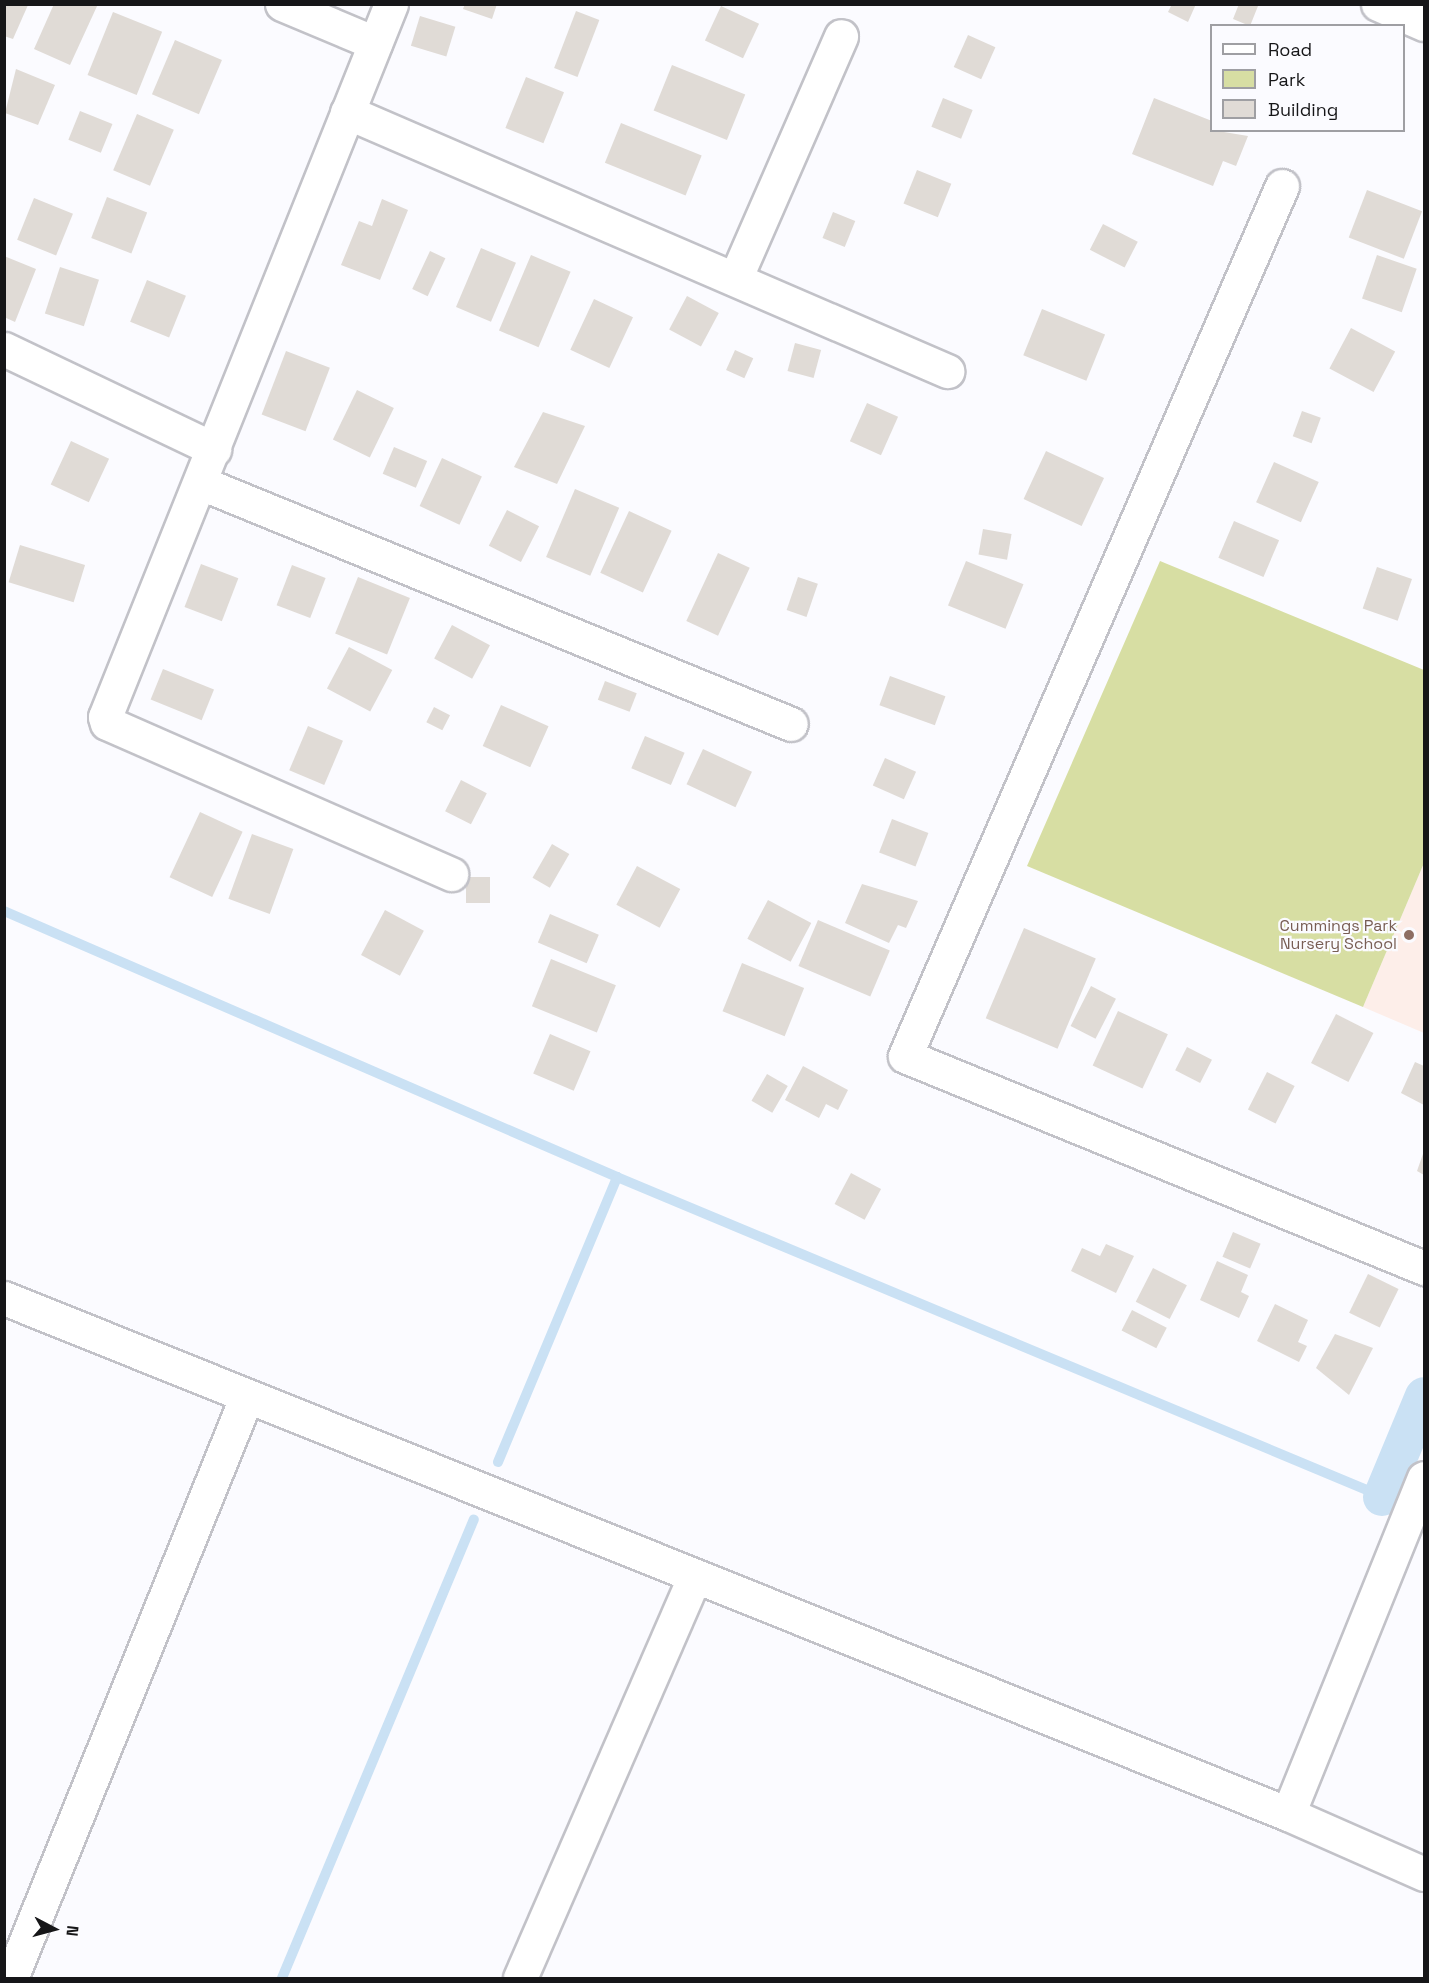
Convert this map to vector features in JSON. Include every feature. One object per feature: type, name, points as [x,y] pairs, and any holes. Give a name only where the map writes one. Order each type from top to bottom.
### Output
[{"type":"street","points":[[282,4],[375,43]]},
{"type":"street","points":[[391,4],[201,483],[105,711],[107,723],[451,874]]},
{"type":"street","points":[[1378,4],[1425,24]]},
{"type":"street","points":[[735,279],[841,36]]},
{"type":"street","points":[[347,112],[947,371]]},
{"type":"street","points":[[1282,186],[905,1056],[1425,1268]]},
{"type":"street","points":[[4,348],[214,449]]},
{"type":"street","points":[[201,483],[791,724]]},
{"type":"street","points":[[4,1298],[246,1398],[1288,1815],[1425,1874]]},
{"type":"street","points":[[11,1978],[246,1398]]},
{"type":"street","points":[[1288,1815],[1425,1478]]},
{"type":"street","points":[[520,1978],[694,1577]]},
{"type":"shaded area","name":"Cummings Park Nursery School","points":[[1424,863],[1424,1033],[1363,1007]]},
{"type":"green space","points":[[1160,561],[1424,670],[1424,863],[1363,1007],[1027,866]]},
{"type":"building","points":[[54,4],[98,4],[70,65],[34,49]]},
{"type":"building","points":[[465,4],[497,4],[492,19],[463,9]]},
{"type":"building","points":[[1172,4],[1196,4],[1188,22],[1168,12]]},
{"type":"building","points":[[1239,4],[1258,6],[1251,24],[1233,19]]},
{"type":"building","points":[[4,5],[28,5],[13,39],[4,36]]},
{"type":"building","points":[[721,6],[759,24],[743,58],[705,40]]},
{"type":"building","points":[[576,11],[599,20],[577,77],[554,68]]},
{"type":"building","points":[[113,12],[162,32],[137,95],[88,75]]},
{"type":"building","points":[[420,16],[455,27],[446,56],[411,46]]},
{"type":"building","points":[[968,35],[995,47],[981,79],[954,67]]},
{"type":"building","points":[[175,40],[222,60],[199,114],[152,94]]},
{"type":"building","points":[[672,65],[745,95],[727,140],[654,110]]},
{"type":"building","points":[[16,69],[55,85],[38,125],[5,113]]},
{"type":"building","points":[[526,77],[564,92],[543,143],[505,128]]},
{"type":"building","points":[[943,98],[973,110],[961,139],[931,127]]},
{"type":"building","points":[[1154,98],[1210,120],[1210,132],[1248,136],[1236,166],[1223,161],[1213,186],[1132,154]]},
{"type":"building","points":[[80,111],[112,124],[101,153],[68,140]]},
{"type":"building","points":[[137,114],[174,130],[150,186],[113,170]]},
{"type":"building","points":[[621,123],[702,156],[686,195],[605,163]]},
{"type":"building","points":[[917,170],[951,184],[938,217],[904,203]]},
{"type":"building","points":[[1367,190],[1422,211],[1404,259],[1349,238]]},
{"type":"building","points":[[107,197],[147,212],[131,253],[91,238]]},
{"type":"building","points":[[34,198],[73,214],[56,255],[17,240]]},
{"type":"building","points":[[382,199],[408,210],[380,280],[341,265],[359,221],[372,226]]},
{"type":"building","points":[[833,212],[855,221],[845,247],[823,238]]},
{"type":"building","points":[[1103,224],[1138,242],[1125,268],[1090,250]]},
{"type":"building","points":[[481,248],[516,263],[491,322],[456,307]]},
{"type":"building","points":[[430,251],[445,258],[428,296],[412,289]]},
{"type":"building","points":[[531,255],[571,272],[539,347],[499,330]]},
{"type":"building","points":[[1377,255],[1417,269],[1402,312],[1362,298]]},
{"type":"building","points":[[4,256],[36,269],[15,322],[4,317]]},
{"type":"building","points":[[60,267],[99,280],[84,326],[45,314]]},
{"type":"building","points":[[147,280],[186,296],[169,337],[130,322]]},
{"type":"building","points":[[687,296],[719,313],[701,346],[669,330]]},
{"type":"building","points":[[594,299],[633,317],[609,368],[570,350]]},
{"type":"building","points":[[1042,309],[1105,334],[1086,381],[1023,355]]},
{"type":"building","points":[[1351,328],[1395,351],[1374,392],[1329,369]]},
{"type":"building","points":[[795,343],[821,350],[814,378],[787,371]]},
{"type":"building","points":[[735,350],[753,358],[744,378],[726,370]]},
{"type":"building","points":[[286,351],[330,368],[306,431],[262,414]]},
{"type":"building","points":[[357,390],[394,408],[370,457],[333,439]]},
{"type":"building","points":[[867,403],[898,417],[881,455],[850,441]]},
{"type":"building","points":[[1302,411],[1321,418],[1312,443],[1293,436]]},
{"type":"building","points":[[543,412],[585,426],[557,484],[514,467]]},
{"type":"building","points":[[71,441],[109,459],[89,502],[51,485]]},
{"type":"building","points":[[394,447],[427,461],[416,488],[383,474]]},
{"type":"building","points":[[1046,451],[1104,478],[1082,526],[1024,499]]},
{"type":"building","points":[[442,458],[482,477],[459,525],[420,506]]},
{"type":"building","points":[[1274,462],[1319,482],[1301,522],[1256,502]]},
{"type":"building","points":[[575,489],[619,508],[590,576],[546,557]]},
{"type":"building","points":[[507,510],[539,526],[521,562],[489,546]]},
{"type":"building","points":[[629,511],[672,531],[643,592],[600,573]]},
{"type":"building","points":[[1234,521],[1279,540],[1263,577],[1218,558]]},
{"type":"building","points":[[983,529],[1012,534],[1007,560],[978,555]]},
{"type":"building","points":[[20,545],[85,565],[74,602],[9,582]]},
{"type":"building","points":[[718,553],[750,568],[718,636],[686,621]]},
{"type":"building","points":[[966,561],[1023,584],[1006,629],[948,606]]},
{"type":"building","points":[[201,564],[238,578],[222,621],[185,607]]},
{"type":"building","points":[[292,565],[326,578],[310,618],[277,605]]},
{"type":"building","points":[[1377,567],[1412,579],[1398,621],[1363,609]]},
{"type":"building","points":[[358,577],[410,598],[387,655],[335,634]]},
{"type":"building","points":[[798,577],[818,584],[806,617],[787,610]]},
{"type":"building","points":[[452,625],[490,645],[472,679],[434,659]]},
{"type":"building","points":[[349,647],[392,670],[370,712],[327,688]]},
{"type":"building","points":[[163,669],[214,690],[202,720],[151,700]]},
{"type":"building","points":[[890,676],[945,696],[935,725],[879,705]]},
{"type":"building","points":[[605,681],[637,693],[630,712],[598,700]]},
{"type":"building","points":[[501,705],[549,726],[530,767],[483,746]]},
{"type":"building","points":[[434,707],[450,715],[442,730],[426,722]]},
{"type":"building","points":[[308,726],[343,741],[324,785],[289,770]]},
{"type":"building","points":[[645,736],[685,753],[671,785],[631,768]]},
{"type":"building","points":[[703,749],[752,772],[735,807],[687,784]]},
{"type":"building","points":[[885,758],[916,772],[904,799],[873,785]]},
{"type":"building","points":[[461,780],[487,793],[471,824],[445,811]]},
{"type":"building","points":[[200,812],[243,832],[212,897],[170,877]]},
{"type":"building","points":[[892,819],[928,833],[916,867],[879,853]]},
{"type":"building","points":[[252,834],[293,849],[270,914],[228,899]]},
{"type":"building","points":[[552,844],[569,854],[550,888],[532,878]]},
{"type":"building","points":[[637,866],[680,889],[660,928],[616,905]]},
{"type":"building","points":[[466,877],[490,877],[490,903],[466,903]]},
{"type":"building","points":[[862,884],[918,901],[906,928],[898,925],[889,943],[845,923]]},
{"type":"building","points":[[768,900],[811,923],[791,962],[747,939]]},
{"type":"building","points":[[385,910],[424,931],[400,976],[361,955]]},
{"type":"building","points":[[550,914],[599,935],[587,963],[538,943]]},
{"type":"building","points":[[818,920],[890,950],[870,997],[798,966]]},
{"type":"building","points":[[1024,928],[1096,958],[1058,1049],[986,1018]]},
{"type":"building","points":[[551,959],[616,985],[597,1033],[532,1006]]},
{"type":"building","points":[[742,963],[804,988],[785,1036],[723,1011]]},
{"type":"building","points":[[1091,986],[1116,999],[1096,1039],[1071,1026]]},
{"type":"building","points":[[1118,1011],[1168,1034],[1142,1089],[1093,1065]]},
{"type":"building","points":[[1336,1014],[1373,1033],[1348,1082],[1311,1063]]},
{"type":"building","points":[[550,1034],[591,1051],[574,1091],[533,1074]]},
{"type":"building","points":[[1187,1047],[1212,1060],[1200,1083],[1175,1070]]},
{"type":"building","points":[[1415,1062],[1424,1066],[1424,1105],[1401,1093]]},
{"type":"building","points":[[803,1066],[848,1090],[838,1110],[826,1104],[819,1118],[785,1100]]},
{"type":"building","points":[[1267,1072],[1295,1086],[1276,1123],[1248,1109]]},
{"type":"building","points":[[767,1074],[788,1086],[772,1113],[752,1101]]},
{"type":"building","points":[[1424,1151],[1424,1175],[1417,1171]]},
{"type":"building","points":[[851,1173],[881,1189],[865,1220],[835,1204]]},
{"type":"building","points":[[1233,1232],[1261,1244],[1250,1269],[1222,1257]]},
{"type":"building","points":[[1106,1244],[1134,1256],[1116,1293],[1071,1271],[1082,1248],[1100,1256]]},
{"type":"building","points":[[1217,1261],[1248,1275],[1241,1292],[1249,1296],[1239,1318],[1200,1300]]},
{"type":"building","points":[[1153,1268],[1187,1285],[1170,1319],[1136,1302]]},
{"type":"building","points":[[1368,1274],[1399,1289],[1380,1328],[1349,1313]]},
{"type":"building","points":[[1275,1304],[1308,1320],[1298,1342],[1307,1346],[1299,1362],[1257,1341]]},
{"type":"building","points":[[1132,1310],[1167,1328],[1156,1348],[1122,1330]]},
{"type":"building","points":[[1335,1334],[1373,1348],[1349,1395],[1316,1368]]},
{"type":"waterway","points":[[4,911],[617,1177],[1410,1508]]},
{"type":"waterway","points":[[498,1462],[617,1177]]},
{"type":"waterway","points":[[1382,1497],[1424,1396]]},
{"type":"waterway","points":[[282,1978],[474,1520]]},
{"type":"place","name":"Cummings Park Nursery School","points":[[1409,935]]}]
